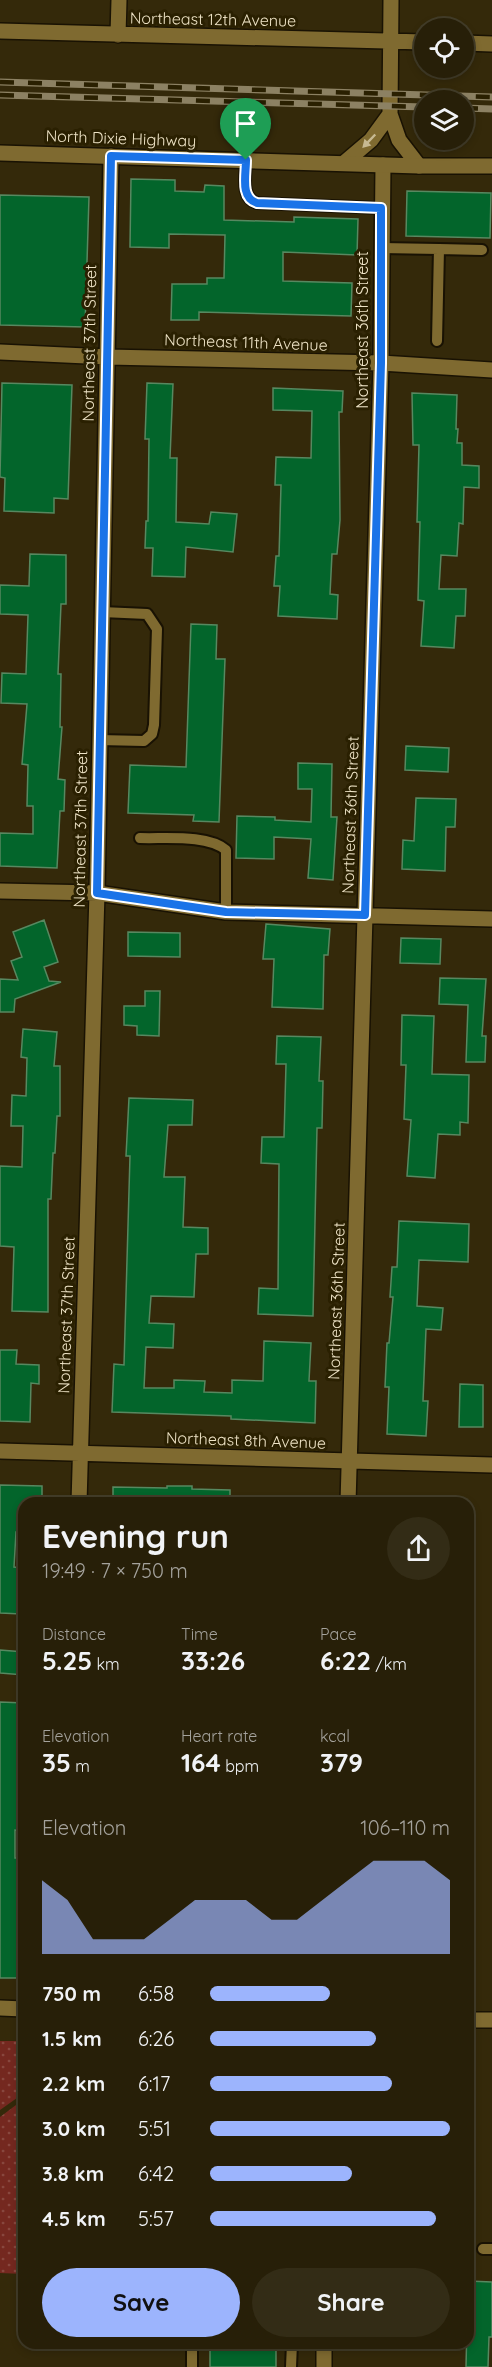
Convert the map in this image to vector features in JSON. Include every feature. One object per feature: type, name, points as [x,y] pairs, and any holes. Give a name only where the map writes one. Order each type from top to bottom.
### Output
[{"type":"street","points":[[118,35],[119,0]]},
{"type":"street","points":[[391,0],[390,114],[399,140],[419,166]]},
{"type":"street","name":"Northeast 12th Avenue","points":[[0,31],[414,42]]},
{"type":"street","points":[[474,43],[492,44]]},
{"type":"street","points":[[344,163],[371,140],[390,114]]},
{"type":"street","name":"North Dixie Highway","points":[[0,153],[419,166],[492,166]]},
{"type":"street","name":"Northeast 37th Street","points":[[78,1497],[97,893],[111,156]]},
{"type":"street","name":"Northeast 36th Street","points":[[348,1497],[381,363],[383,165]]},
{"type":"street","name":"Northeast 11th Avenue","points":[[0,352],[108,357],[381,363],[492,370]]},
{"type":"street","points":[[0,891],[97,893],[226,912],[492,918]]},
{"type":"street","name":"Northeast 8th Avenue","points":[[0,1451],[492,1465]]},
{"type":"street","points":[[0,2008],[18,2009]]},
{"type":"street","points":[[474,2020],[492,2020]]},
{"type":"street","points":[[324,2349],[324,2367]]},
{"type":"lane","points":[[246,160],[246,194],[249,201],[381,208]]},
{"type":"lane","points":[[381,248],[482,250]]},
{"type":"lane","points":[[437,341],[439,249]]},
{"type":"lane","points":[[99,740],[144,741],[152,734],[157,629],[147,614],[102,612]]},
{"type":"lane","points":[[140,838],[209,840],[226,850],[226,912]]},
{"type":"lane","points":[[192,2349],[192,2367]]},
{"type":"lane","points":[[291,2367],[292,2349]]},
{"type":"shaded area","points":[[0,2041],[18,2041],[18,2097],[0,2110]]},
{"type":"shaded area","points":[[18,2104],[18,2274],[0,2273],[0,2117]]},
{"type":"building","points":[[131,179],[175,180],[175,191],[204,192],[205,185],[224,186],[224,220],[294,222],[294,217],[358,219],[357,255],[283,252],[283,281],[352,283],[351,316],[199,312],[199,320],[171,320],[172,284],[207,284],[207,278],[224,278],[225,235],[169,234],[169,248],[130,247]]},
{"type":"building","points":[[407,191],[491,193],[490,238],[406,236]]},
{"type":"building","points":[[0,195],[89,197],[85,327],[0,325]]},
{"type":"building","points":[[2,383],[72,385],[68,499],[54,498],[54,513],[4,511],[5,478],[0,477]]},
{"type":"building","points":[[147,383],[173,384],[170,458],[177,458],[176,522],[209,524],[211,512],[237,514],[233,552],[186,547],[185,577],[152,576],[153,548],[145,548],[146,521],[148,521],[149,439],[145,439]]},
{"type":"building","points":[[273,388],[343,391],[342,412],[339,412],[340,520],[337,554],[332,554],[330,594],[338,595],[337,619],[278,616],[280,586],[274,586],[276,556],[279,556],[281,485],[275,485],[276,457],[311,458],[312,411],[273,410]]},
{"type":"building","points":[[412,393],[457,395],[457,443],[462,443],[462,465],[479,466],[479,488],[464,487],[463,524],[459,523],[457,556],[441,555],[439,589],[466,589],[465,616],[456,616],[454,648],[421,646],[424,601],[418,600],[419,445],[413,445]]},
{"type":"building","points":[[30,554],[66,555],[66,604],[61,604],[58,674],[61,674],[60,727],[62,727],[58,779],[65,780],[64,811],[60,811],[57,868],[0,866],[0,833],[33,834],[33,806],[27,806],[28,765],[22,764],[27,704],[1,703],[2,673],[26,674],[28,615],[0,614],[0,585],[29,586]]},
{"type":"building","points":[[191,624],[217,625],[216,659],[225,659],[219,822],[193,821],[194,815],[128,813],[130,765],[186,767]]},
{"type":"building","points":[[406,746],[449,748],[448,772],[405,770]]},
{"type":"building","points":[[298,763],[332,764],[331,817],[337,817],[333,880],[308,878],[311,839],[274,837],[274,859],[236,858],[237,816],[275,817],[275,820],[311,822],[312,789],[298,789]]},
{"type":"building","points":[[416,798],[456,799],[455,827],[446,827],[445,871],[402,869],[403,840],[414,841]]},
{"type":"building","points":[[44,920],[58,962],[44,967],[49,981],[61,982],[15,999],[14,1012],[0,1012],[0,979],[18,980],[11,961],[22,957],[13,932]]},
{"type":"building","points":[[266,924],[330,929],[328,955],[324,955],[323,1009],[272,1007],[274,959],[263,959]]},
{"type":"building","points":[[128,932],[180,933],[180,957],[128,956]]},
{"type":"building","points":[[401,938],[441,939],[440,964],[400,963]]},
{"type":"building","points":[[440,978],[486,979],[482,1036],[486,1036],[485,1062],[466,1062],[468,1005],[439,1004]]},
{"type":"building","points":[[145,991],[160,991],[159,1036],[137,1035],[137,1026],[124,1025],[124,1006],[145,1006]]},
{"type":"building","points":[[402,1015],[434,1016],[432,1074],[469,1075],[468,1123],[460,1122],[460,1135],[438,1134],[435,1178],[407,1176],[411,1120],[404,1119],[406,1065],[401,1065]]},
{"type":"building","points":[[23,1029],[57,1032],[54,1066],[60,1066],[60,1116],[57,1116],[51,1199],[48,1199],[48,1312],[12,1311],[14,1247],[0,1246],[0,1166],[22,1167],[23,1126],[11,1126],[12,1095],[26,1096],[27,1058],[21,1057]]},
{"type":"building","points":[[277,1036],[321,1037],[319,1081],[323,1081],[322,1128],[317,1128],[313,1316],[258,1314],[259,1288],[278,1289],[279,1164],[261,1163],[262,1137],[284,1137],[286,1064],[276,1064]]},
{"type":"building","points":[[129,1098],[193,1100],[192,1125],[168,1125],[164,1177],[185,1177],[183,1227],[208,1228],[208,1254],[196,1254],[194,1297],[151,1296],[149,1323],[174,1324],[173,1348],[146,1347],[144,1388],[174,1388],[174,1380],[205,1381],[204,1392],[232,1393],[232,1380],[263,1381],[264,1341],[311,1343],[309,1381],[316,1381],[315,1423],[231,1419],[231,1416],[112,1412],[114,1364],[124,1365],[130,1156],[126,1156]]},
{"type":"building","points":[[399,1221],[469,1224],[468,1262],[419,1260],[417,1306],[443,1308],[441,1330],[426,1329],[423,1401],[428,1401],[426,1436],[387,1434],[389,1387],[385,1387],[387,1343],[389,1343],[393,1297],[390,1297],[392,1267],[397,1267]]},
{"type":"building","points":[[0,1350],[17,1350],[16,1364],[39,1365],[39,1384],[31,1383],[30,1422],[0,1421]]},
{"type":"building","points":[[460,1384],[483,1385],[483,1427],[459,1427]]},
{"type":"building","points":[[0,1485],[42,1486],[42,1497],[18,1497],[18,1532],[16,1532],[14,1567],[18,1567],[18,1614],[0,1613]]},
{"type":"building","points":[[167,1486],[192,1486],[192,1489],[230,1490],[230,1497],[113,1497],[113,1487],[167,1488]]},
{"type":"building","points":[[0,1650],[18,1652],[18,1674],[0,1673]]},
{"type":"building","points":[[0,1702],[18,1703],[18,1830],[15,1830],[15,1858],[18,1858],[18,1978],[0,1978]]},
{"type":"building","points":[[474,2281],[492,2282],[492,2337],[489,2337],[488,2367],[466,2367],[466,2349],[474,2349]]},
{"type":"building","points":[[210,2349],[276,2349],[276,2367],[210,2367]]},
{"type":"railway","points":[[0,82],[492,97]]},
{"type":"railway","points":[[0,95],[414,107]]},
{"type":"railway","points":[[474,108],[492,109]]},
{"type":"route","points":[[111,156],[246,160],[246,194],[249,201],[381,208],[381,363],[365,915],[226,912],[97,893],[111,156]]}]
